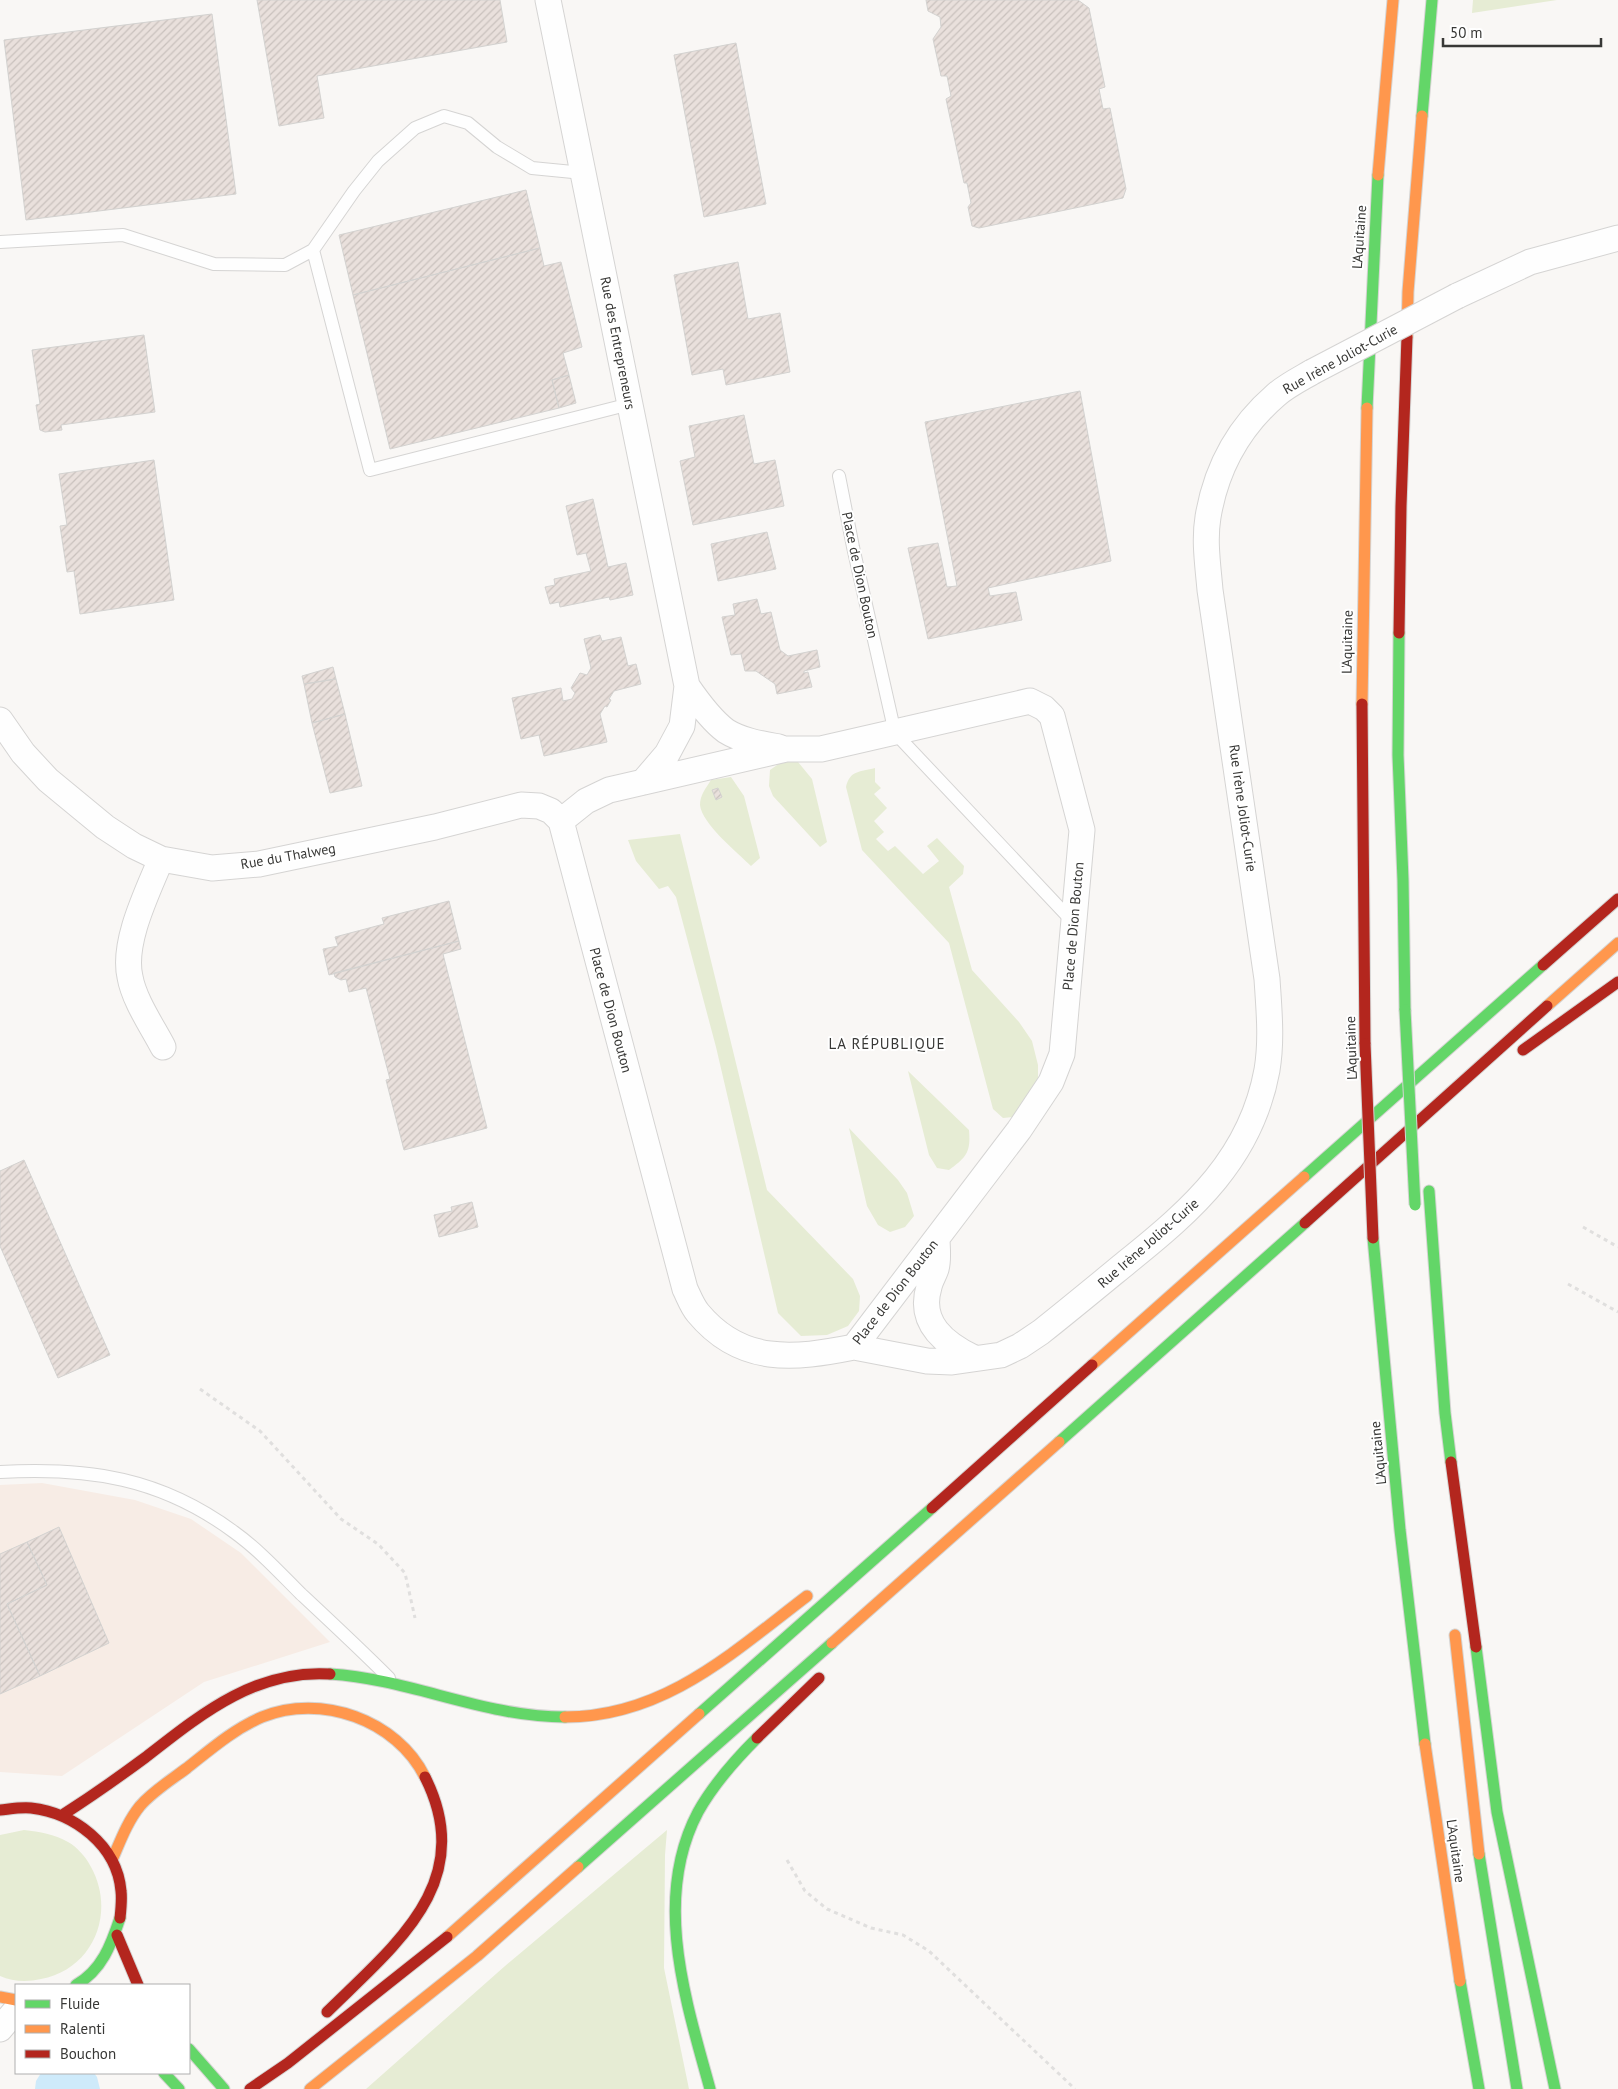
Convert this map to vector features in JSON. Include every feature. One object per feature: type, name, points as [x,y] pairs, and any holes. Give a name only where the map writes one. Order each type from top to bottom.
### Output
[{"type":"main road","name":"L'Aquitaine","points":[[1393,0],[1387,56],[1371,292],[1364,501],[1360,764],[1365,1044],[1374,1238],[1389,1416],[1420,1704],[1444,1875],[1479,2089]]},
{"type":"main road","points":[[1415,1210],[1405,1010],[1403,880],[1398,754],[1402,477],[1408,292],[1432,0]]},
{"type":"main road","points":[[1403,880],[1416,999]]},
{"type":"main road","points":[[250,2089],[290,2061],[451,1934],[1618,899]]},
{"type":"main road","points":[[310,2089],[477,1956],[1188,1329],[1618,944]]},
{"type":"main road","points":[[1517,1055],[1618,982]]},
{"type":"main road","points":[[1420,1057],[1422,1085]]},
{"type":"main road","points":[[1402,1154],[1425,1134],[1424,1104]]},
{"type":"main road","points":[[1359,1193],[1381,1173]]},
{"type":"main road","points":[[1429,1186],[1445,1413],[1497,1812],[1555,2089]]},
{"type":"main road","points":[[1188,1329],[1256,1282]]},
{"type":"main road","points":[[1113,1410],[1161,1352]]},
{"type":"main road","points":[[985,1446],[1067,1387]]},
{"type":"main road","points":[[64,1814],[123,1774],[200,1715],[240,1691],[278,1678],[305,1674],[332,1674],[395,1683],[476,1706],[514,1714],[546,1717],[606,1714],[656,1699],[714,1666],[816,1589]]},
{"type":"main road","name":"L'Aquitaine","points":[[1454,1623],[1481,1870],[1517,2089]]},
{"type":"main road","points":[[710,2089],[682,1980],[677,1942],[675,1889],[680,1860],[698,1813],[729,1768],[796,1699],[826,1673]]},
{"type":"main road","points":[[112,1860],[124,1830],[146,1800],[217,1744],[243,1726],[259,1719],[290,1710],[314,1708],[341,1712],[380,1727],[397,1739],[412,1754],[427,1774],[436,1797],[442,1819],[439,1867],[433,1887],[424,1906],[411,1926],[391,1950],[322,2017]]},
{"type":"main road","points":[[0,1810],[14,1807],[43,1808],[64,1814],[86,1827],[112,1860],[119,1880],[122,1899],[117,1935],[107,1955],[94,1971],[77,1984]]},
{"type":"main road","points":[[117,1935],[138,1984]]},
{"type":"main road","points":[[0,1997],[15,2000]]},
{"type":"main road","points":[[290,2061],[310,2031]]},
{"type":"main road","points":[[190,2050],[224,2089]]},
{"type":"main road","points":[[165,2074],[179,2089]]},
{"type":"street","name":"Rue des Entrepreneurs","points":[[548,0],[687,686]]},
{"type":"street","name":"Rue Irène Joliot-Curie","points":[[854,1347],[927,1361],[952,1362],[1001,1355],[1020,1346],[1041,1332],[1188,1211],[1216,1182],[1240,1145],[1257,1107],[1267,1070],[1270,1032],[1267,979],[1210,590],[1206,549],[1208,518],[1219,474],[1236,440],[1255,415],[1277,393],[1312,372],[1457,296],[1530,262],[1618,238]]},
{"type":"street","points":[[687,686],[700,705],[726,731],[751,741],[786,749]]},
{"type":"street","points":[[643,782],[668,754],[682,726],[687,686]]},
{"type":"street","name":"Place de Dion Bouton","points":[[1030,701],[1044,708],[1052,716],[1082,830],[1062,1054],[1050,1082],[1014,1136],[854,1347],[794,1356],[765,1354],[739,1347],[717,1332],[697,1312],[685,1289],[561,821],[586,801],[609,790],[786,749],[821,749],[1030,701]]},
{"type":"street","name":"Rue du Thalweg","points":[[1,724],[23,753],[48,780],[106,827],[134,846],[161,859],[212,868],[259,864],[436,827],[521,805],[539,806],[551,811],[561,821]]},
{"type":"street","points":[[161,859],[135,924],[130,950],[130,977],[142,1007],[163,1046]]},
{"type":"street","points":[[937,1238],[936,1267],[928,1288],[927,1312],[931,1324],[941,1338],[955,1349],[974,1358]]},
{"type":"street","points":[[0,2029],[15,2011]]},
{"type":"lane","points":[[0,242],[123,235],[214,264],[285,265],[313,250],[354,190],[378,161],[415,128],[444,116],[468,123],[497,147],[532,168],[583,173]]},
{"type":"lane","points":[[313,250],[370,470],[630,404]]},
{"type":"lane","name":"Place de Dion Bouton","points":[[839,476],[852,547],[895,733]]},
{"type":"lane","points":[[895,733],[1074,922]]},
{"type":"lane","points":[[0,1472],[33,1470],[87,1472],[132,1482],[182,1500],[235,1532],[270,1561],[395,1683]]},
{"type":"path","points":[[1583,1227],[1618,1247]]},
{"type":"path","points":[[1568,1284],[1618,1312]]},
{"type":"path","points":[[200,1390],[260,1432],[341,1519],[378,1544],[404,1573],[415,1618]]},
{"type":"path","points":[[786,1860],[805,1891],[828,1909],[871,1928],[903,1935],[929,1951],[1074,2089]]},
{"type":"shaded area","points":[[42,1483],[135,1500],[191,1519],[241,1553],[330,1642],[204,1682],[62,1776],[0,1772],[0,1485]]},
{"type":"green space","points":[[1473,0],[1557,0],[1472,13]]},
{"type":"green space","points":[[783,761],[798,762],[812,779],[827,842],[820,847],[773,796],[769,786],[770,770]]},
{"type":"green space","points":[[875,768],[875,782],[881,788],[874,794],[887,808],[874,821],[884,832],[876,839],[888,851],[895,846],[923,874],[939,861],[927,846],[937,838],[964,866],[963,874],[949,887],[972,970],[1019,1022],[1032,1041],[1038,1065],[1038,1085],[1013,1117],[1003,1118],[993,1109],[949,943],[862,850],[846,787],[850,777],[856,773]]},
{"type":"green space","points":[[731,777],[744,796],[760,858],[751,866],[713,829],[702,813],[700,805],[702,795],[711,780]]},
{"type":"green space","points":[[680,834],[767,1190],[853,1279],[860,1296],[859,1311],[848,1326],[827,1335],[801,1336],[778,1313],[716,1047],[676,897],[668,886],[659,889],[636,861],[628,840]]},
{"type":"green space","points":[[908,1071],[969,1130],[969,1144],[966,1154],[960,1162],[949,1170],[937,1168],[929,1155]]},
{"type":"green space","points":[[849,1128],[898,1180],[907,1193],[914,1216],[905,1227],[890,1232],[878,1225],[867,1206]]},
{"type":"green space","points":[[24,1830],[57,1837],[78,1849],[91,1867],[98,1884],[101,1902],[100,1920],[95,1936],[87,1951],[75,1964],[59,1973],[41,1979],[26,1981],[0,1976],[0,1835]]},
{"type":"green space","points":[[667,1830],[664,1968],[689,2089],[366,2089],[505,1966]]},
{"type":"water","points":[[40,2074],[95,2074],[100,2089],[35,2089],[36,2081]]},
{"type":"building","points":[[257,0],[500,0],[507,42],[317,76],[324,118],[279,126]]},
{"type":"building","points":[[926,0],[1078,0],[1089,8],[1105,87],[1099,89],[1103,109],[1110,108],[1126,189],[1123,198],[979,228],[972,226],[968,207],[971,203],[967,183],[964,183],[946,99],[951,96],[947,76],[941,76],[933,39],[941,27],[940,17],[928,11]]},
{"type":"building","points":[[212,14],[236,194],[26,220],[4,40]]},
{"type":"building","points":[[736,43],[766,204],[704,217],[674,55]]},
{"type":"building","points":[[526,190],[540,248],[353,295],[339,235]]},
{"type":"building","points":[[540,248],[544,266],[561,262],[582,347],[563,353],[569,375],[552,380],[559,408],[390,449],[353,295]]},
{"type":"building","points":[[738,262],[748,319],[780,313],[790,372],[726,385],[723,369],[692,375],[674,275]]},
{"type":"building","points":[[144,335],[155,412],[61,425],[62,430],[45,432],[40,430],[36,405],[40,404],[32,350]]},
{"type":"building","points":[[569,375],[576,403],[559,408],[552,380]]},
{"type":"building","points":[[1080,391],[1111,561],[988,588],[990,596],[1016,592],[1022,620],[928,639],[908,548],[938,543],[947,587],[957,586],[925,422]]},
{"type":"building","points":[[744,415],[754,464],[775,460],[784,506],[693,525],[680,461],[695,457],[689,426]]},
{"type":"building","points":[[154,460],[174,600],[80,614],[74,571],[67,572],[60,526],[67,525],[59,474]]},
{"type":"building","points":[[593,499],[608,567],[626,563],[633,595],[610,600],[609,597],[560,607],[559,602],[550,604],[545,587],[555,585],[554,579],[591,571],[586,553],[577,555],[566,506]]},
{"type":"building","points":[[767,532],[776,569],[718,581],[711,544]]},
{"type":"building","points":[[757,599],[761,614],[771,612],[780,650],[788,656],[817,650],[820,667],[804,671],[804,673],[808,672],[812,687],[777,694],[775,684],[756,671],[745,671],[741,654],[731,655],[722,617],[735,615],[733,604]]},
{"type":"building","points":[[600,635],[602,641],[621,637],[628,666],[636,664],[641,684],[614,691],[607,707],[605,706],[600,714],[607,742],[544,756],[539,735],[521,739],[512,698],[561,688],[563,701],[572,699],[575,693],[571,688],[580,673],[587,675],[591,668],[584,639]]},
{"type":"building","points":[[333,667],[336,679],[304,684],[302,676]]},
{"type":"building","points":[[336,679],[345,714],[312,723],[304,684]]},
{"type":"building","points":[[345,714],[362,786],[330,793],[312,723]]},
{"type":"building","points":[[718,788],[722,797],[716,800],[712,790]]},
{"type":"building","points":[[449,901],[459,941],[329,975],[323,949],[338,946],[335,937],[384,924],[382,918]]},
{"type":"building","points":[[459,941],[461,949],[443,954],[487,1128],[404,1150],[386,1080],[390,1079],[366,988],[349,992],[346,979],[341,980],[335,977],[334,973]]},
{"type":"building","points":[[24,1160],[110,1355],[58,1378],[0,1246],[0,1171]]},
{"type":"building","points":[[472,1202],[478,1227],[439,1237],[434,1215],[452,1211],[451,1207]]},
{"type":"building","points":[[59,1527],[109,1643],[40,1676],[7,1604],[47,1585],[27,1542]]},
{"type":"building","points":[[27,1542],[47,1585],[7,1604],[40,1676],[0,1694],[0,1554]]},
{"type":"traffic: fast","points":[[1422,116],[1432,0]]},
{"type":"traffic: fast","points":[[1367,408],[1378,175]]},
{"type":"traffic: fast","points":[[1399,633],[1398,755],[1403,880],[1405,1010]]},
{"type":"traffic: fast","points":[[1304,1177],[1543,965]]},
{"type":"traffic: fast","points":[[1405,1010],[1415,1205]]},
{"type":"traffic: fast","points":[[1429,1191],[1445,1413],[1451,1462]]},
{"type":"traffic: fast","points":[[1059,1442],[1305,1223]]},
{"type":"traffic: fast","points":[[1373,1238],[1400,1530],[1425,1744]]},
{"type":"traffic: fast","points":[[699,1714],[932,1508]]},
{"type":"traffic: fast","points":[[578,1867],[832,1643]]},
{"type":"traffic: fast","points":[[1476,1647],[1497,1812],[1555,2089]]},
{"type":"traffic: fast","points":[[330,1674],[360,1677],[389,1683],[505,1711],[565,1717]]},
{"type":"traffic: fast","points":[[710,2089],[692,2021],[678,1950],[675,1915],[677,1880],[684,1845],[698,1812],[710,1792],[725,1773],[757,1738]]},
{"type":"traffic: fast","points":[[1479,1854],[1517,2089]]},
{"type":"traffic: fast","points":[[78,1984],[93,1972],[99,1964],[109,1947],[120,1918]]},
{"type":"traffic: fast","points":[[1460,1981],[1479,2089]]},
{"type":"traffic: fast","points":[[190,2050],[224,2089]]},
{"type":"traffic: fast","points":[[165,2074],[179,2089]]},
{"type":"traffic: slow","points":[[1378,175],[1393,0]]},
{"type":"traffic: slow","points":[[1407,337],[1408,292],[1422,116]]},
{"type":"traffic: slow","points":[[1362,704],[1367,408]]},
{"type":"traffic: slow","points":[[1547,1006],[1618,943]]},
{"type":"traffic: slow","points":[[1092,1365],[1304,1177]]},
{"type":"traffic: slow","points":[[832,1643],[1059,1442]]},
{"type":"traffic: slow","points":[[565,1717],[601,1714],[634,1706],[665,1694],[695,1678],[724,1659],[807,1596]]},
{"type":"traffic: slow","points":[[1455,1635],[1479,1854]]},
{"type":"traffic: slow","points":[[112,1860],[131,1819],[151,1795],[232,1733],[262,1717],[285,1710],[308,1708],[332,1710],[355,1717],[377,1727],[396,1740],[412,1757],[425,1777]]},
{"type":"traffic: slow","points":[[447,1937],[699,1714]]},
{"type":"traffic: slow","points":[[1425,1744],[1460,1981]]},
{"type":"traffic: slow","points":[[310,2089],[477,1956],[578,1867]]},
{"type":"traffic: slow","points":[[0,1997],[15,2000]]},
{"type":"traffic: jam","points":[[1399,633],[1407,337]]},
{"type":"traffic: jam","points":[[1362,704],[1365,1044]]},
{"type":"traffic: jam","points":[[1543,965],[1618,899]]},
{"type":"traffic: jam","points":[[1523,1050],[1618,982]]},
{"type":"traffic: jam","points":[[1305,1223],[1547,1006]]},
{"type":"traffic: jam","points":[[1365,1044],[1373,1238]]},
{"type":"traffic: jam","points":[[932,1508],[1092,1365]]},
{"type":"traffic: jam","points":[[1451,1462],[1476,1647]]},
{"type":"traffic: jam","points":[[64,1814],[126,1772],[188,1725],[231,1698],[254,1687],[278,1679],[303,1674],[330,1674]]},
{"type":"traffic: jam","points":[[757,1738],[819,1678]]},
{"type":"traffic: jam","points":[[327,2012],[402,1936],[421,1909],[435,1880],[442,1849],[439,1814],[425,1777]]},
{"type":"traffic: jam","points":[[0,1810],[31,1808],[47,1811],[77,1824],[91,1834],[111,1859],[118,1874],[121,1894],[120,1918]]},
{"type":"traffic: jam","points":[[117,1935],[138,1984]]},
{"type":"traffic: jam","points":[[250,2089],[288,2063],[447,1937]]},
{"type":"district","name":"LA RÉPUBLIQUE","points":[[887,1044]]}]
